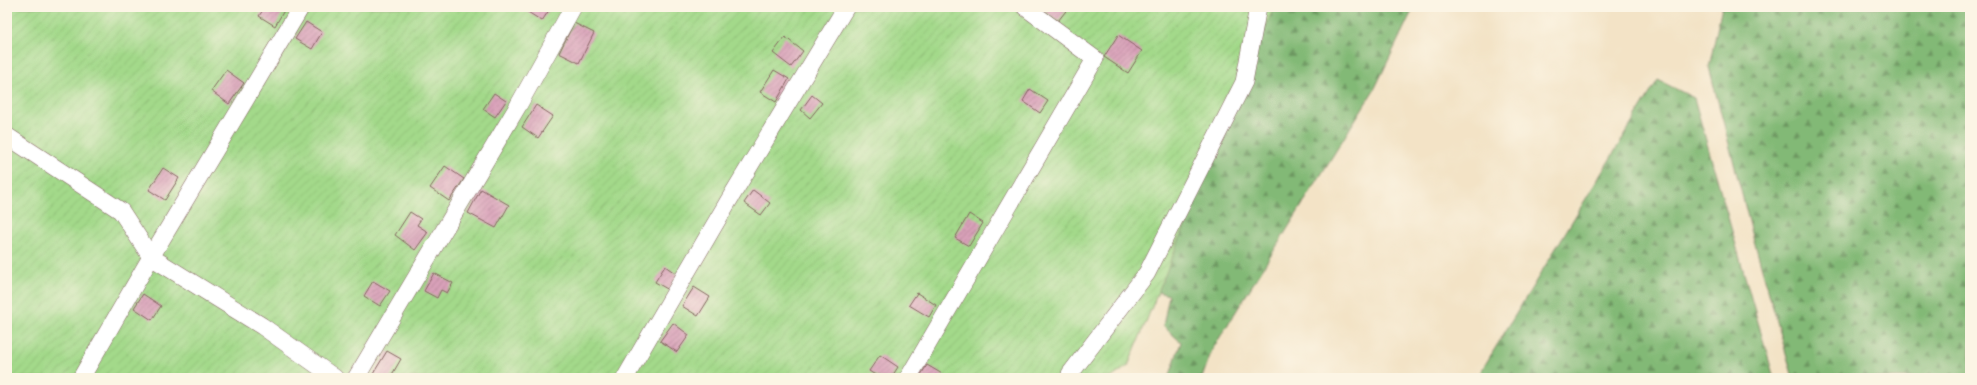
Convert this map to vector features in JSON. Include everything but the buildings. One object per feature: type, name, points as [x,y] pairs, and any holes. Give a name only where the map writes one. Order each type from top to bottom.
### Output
[{"type":"lane","points":[[82,378],[151,257],[301,7]]},
{"type":"lane","points":[[356,378],[518,106],[573,7]]},
{"type":"lane","points":[[625,378],[729,200],[846,7]]},
{"type":"lane","points":[[908,378],[1095,59],[1025,7]]},
{"type":"lane","points":[[1070,374],[1147,273],[1244,82],[1258,7]]},
{"type":"lane","points":[[7,136],[121,211],[151,257],[262,326],[335,378]]},
{"type":"green space","points":[[7,7],[1274,7],[1128,366],[1111,378],[7,378]]},
{"type":"green space","points":[[1227,7],[1414,7],[1375,88],[1212,350],[1202,378],[1169,378],[1181,342],[1163,326],[1169,295],[1149,290]]},
{"type":"green space","points":[[1722,7],[1970,7],[1970,378],[1793,378],[1753,237],[1709,67]]},
{"type":"green space","points":[[1658,80],[1694,98],[1774,378],[1477,378]]}]
